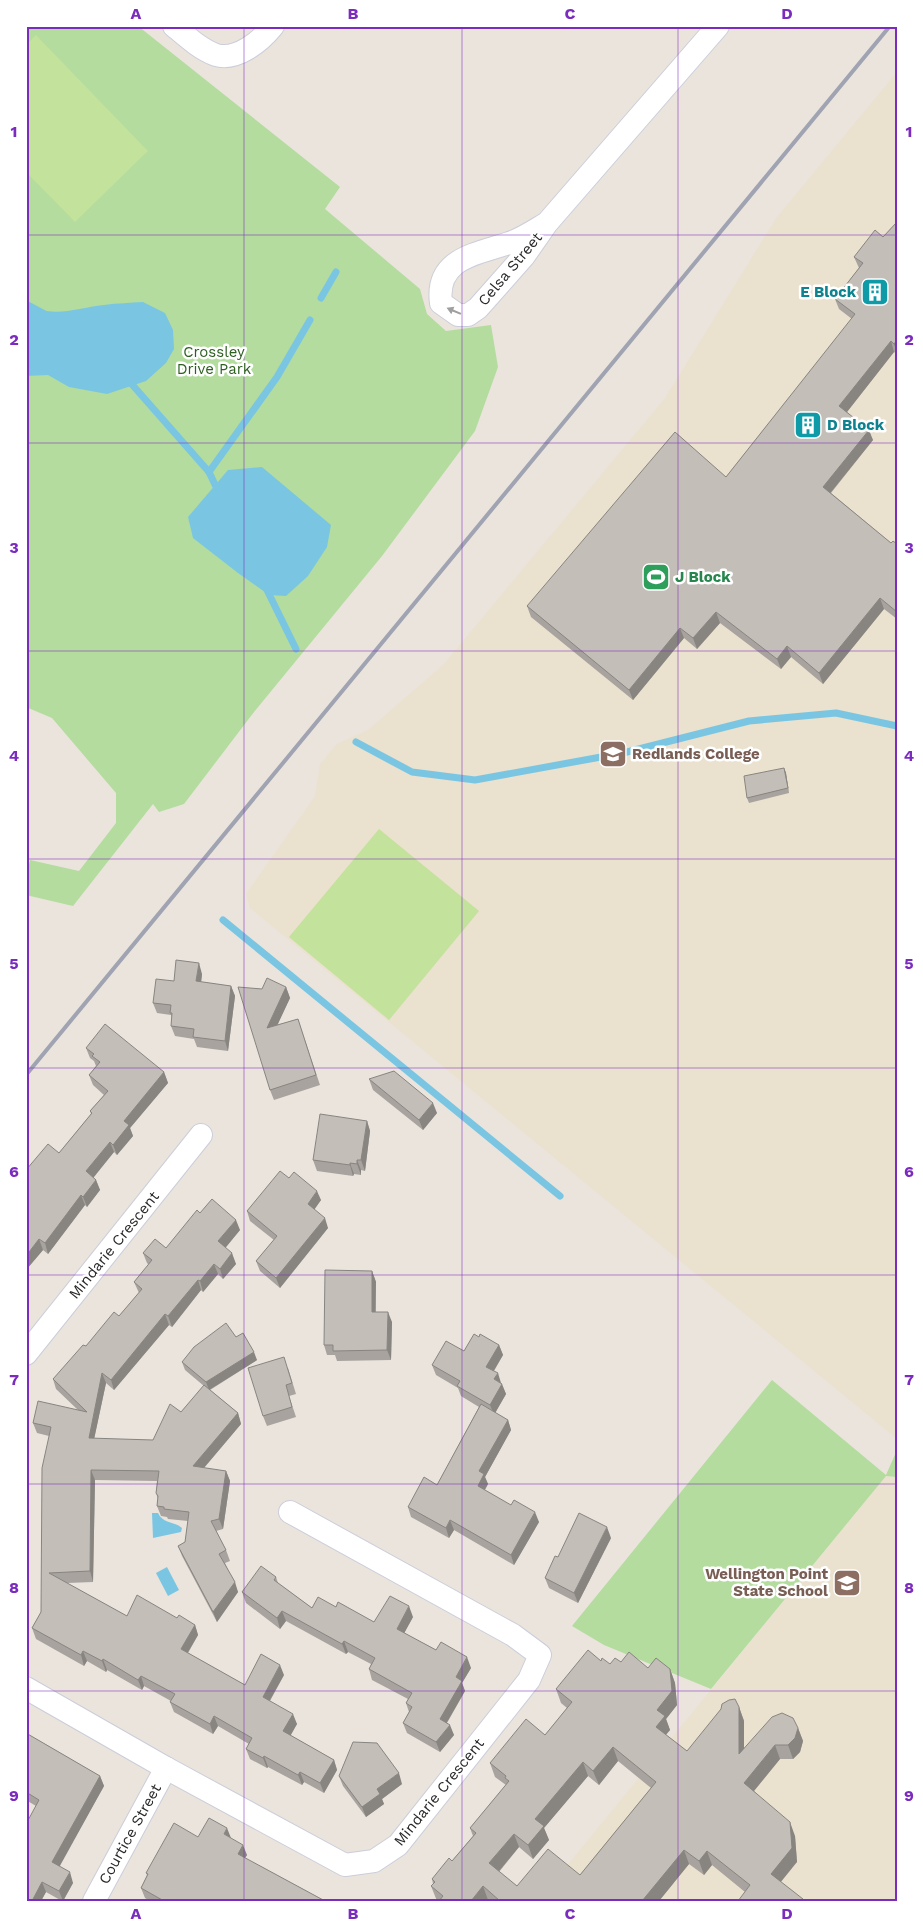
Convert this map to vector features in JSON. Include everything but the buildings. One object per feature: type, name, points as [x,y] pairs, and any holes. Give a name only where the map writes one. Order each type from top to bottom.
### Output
[{"type":"street","points":[[174,26],[197,46],[218,55],[239,53],[262,39],[273,26]]},
{"type":"street","name":"Celsa Street","points":[[547,223],[511,242],[461,258],[449,270],[441,282],[441,303],[458,314],[468,315],[478,308],[524,256],[547,223],[718,26]]},
{"type":"street","name":"Mindarie Crescent","points":[[26,1354],[201,1135]]},
{"type":"street","name":"Mindarie Crescent","points":[[26,1688],[166,1768],[345,1865],[374,1861],[398,1845],[529,1680],[540,1655],[513,1635],[290,1512]]},
{"type":"street","name":"Courtice Street","points":[[94,1901],[166,1768]]},
{"type":"shaded area","name":"Redlands College","points":[[897,72],[897,1439],[250,908],[246,894],[315,796],[320,764],[337,744],[368,730],[443,665],[665,398],[777,217]]},
{"type":"shaded area","name":"Wellington Point State School","points":[[886,1476],[897,1477],[897,1901],[538,1901]]},
{"type":"green space","name":"Crossley Drive Park","points":[[26,26],[138,26],[340,187],[325,209],[420,289],[427,314],[446,331],[491,325],[498,367],[475,431],[382,556],[254,712],[184,804],[159,812],[153,804],[73,906],[26,895],[26,877],[30,860],[79,871],[116,823],[116,793],[52,718],[26,707]]},
{"type":"green space","points":[[36,35],[148,151],[75,222],[26,172],[26,45]]},
{"type":"green space","points":[[379,829],[479,911],[389,1020],[289,937]]},
{"type":"green space","points":[[772,1380],[886,1475],[897,1450],[897,1477],[886,1476],[711,1689],[604,1645],[572,1626]]},
{"type":"water","points":[[143,302],[165,313],[173,330],[174,349],[166,363],[146,381],[107,394],[69,387],[48,375],[26,376],[26,304],[55,312],[109,304]]},
{"type":"water","points":[[262,467],[331,525],[327,547],[308,576],[286,596],[269,595],[193,538],[188,517],[228,470]]},
{"type":"water","points":[[152,1513],[158,1513],[166,1521],[179,1526],[182,1528],[181,1532],[153,1538]]},
{"type":"water","points":[[167,1567],[179,1590],[168,1596],[156,1573]]},
{"type":"waterway","points":[[321,298],[336,272]]},
{"type":"waterway","points":[[26,304],[43,313]]},
{"type":"waterway","points":[[209,472],[277,377],[310,320]]},
{"type":"waterway","points":[[129,381],[209,472],[219,493]]},
{"type":"waterway","points":[[266,588],[296,649]]},
{"type":"waterway","points":[[356,742],[412,772],[475,780],[623,753],[749,721],[836,713],[897,726]]},
{"type":"waterway","points":[[223,920],[560,1196]]},
{"type":"railway","points":[[26,1075],[890,26]]},
{"type":"place","name":"E Block","points":[[875,292]]},
{"type":"place","name":"D Block","points":[[808,425]]},
{"type":"place","name":"J Block","points":[[656,577]]},
{"type":"place","name":"Redlands College","points":[[613,754]]},
{"type":"place","name":"Wellington Point State School","points":[[847,1583]]}]
